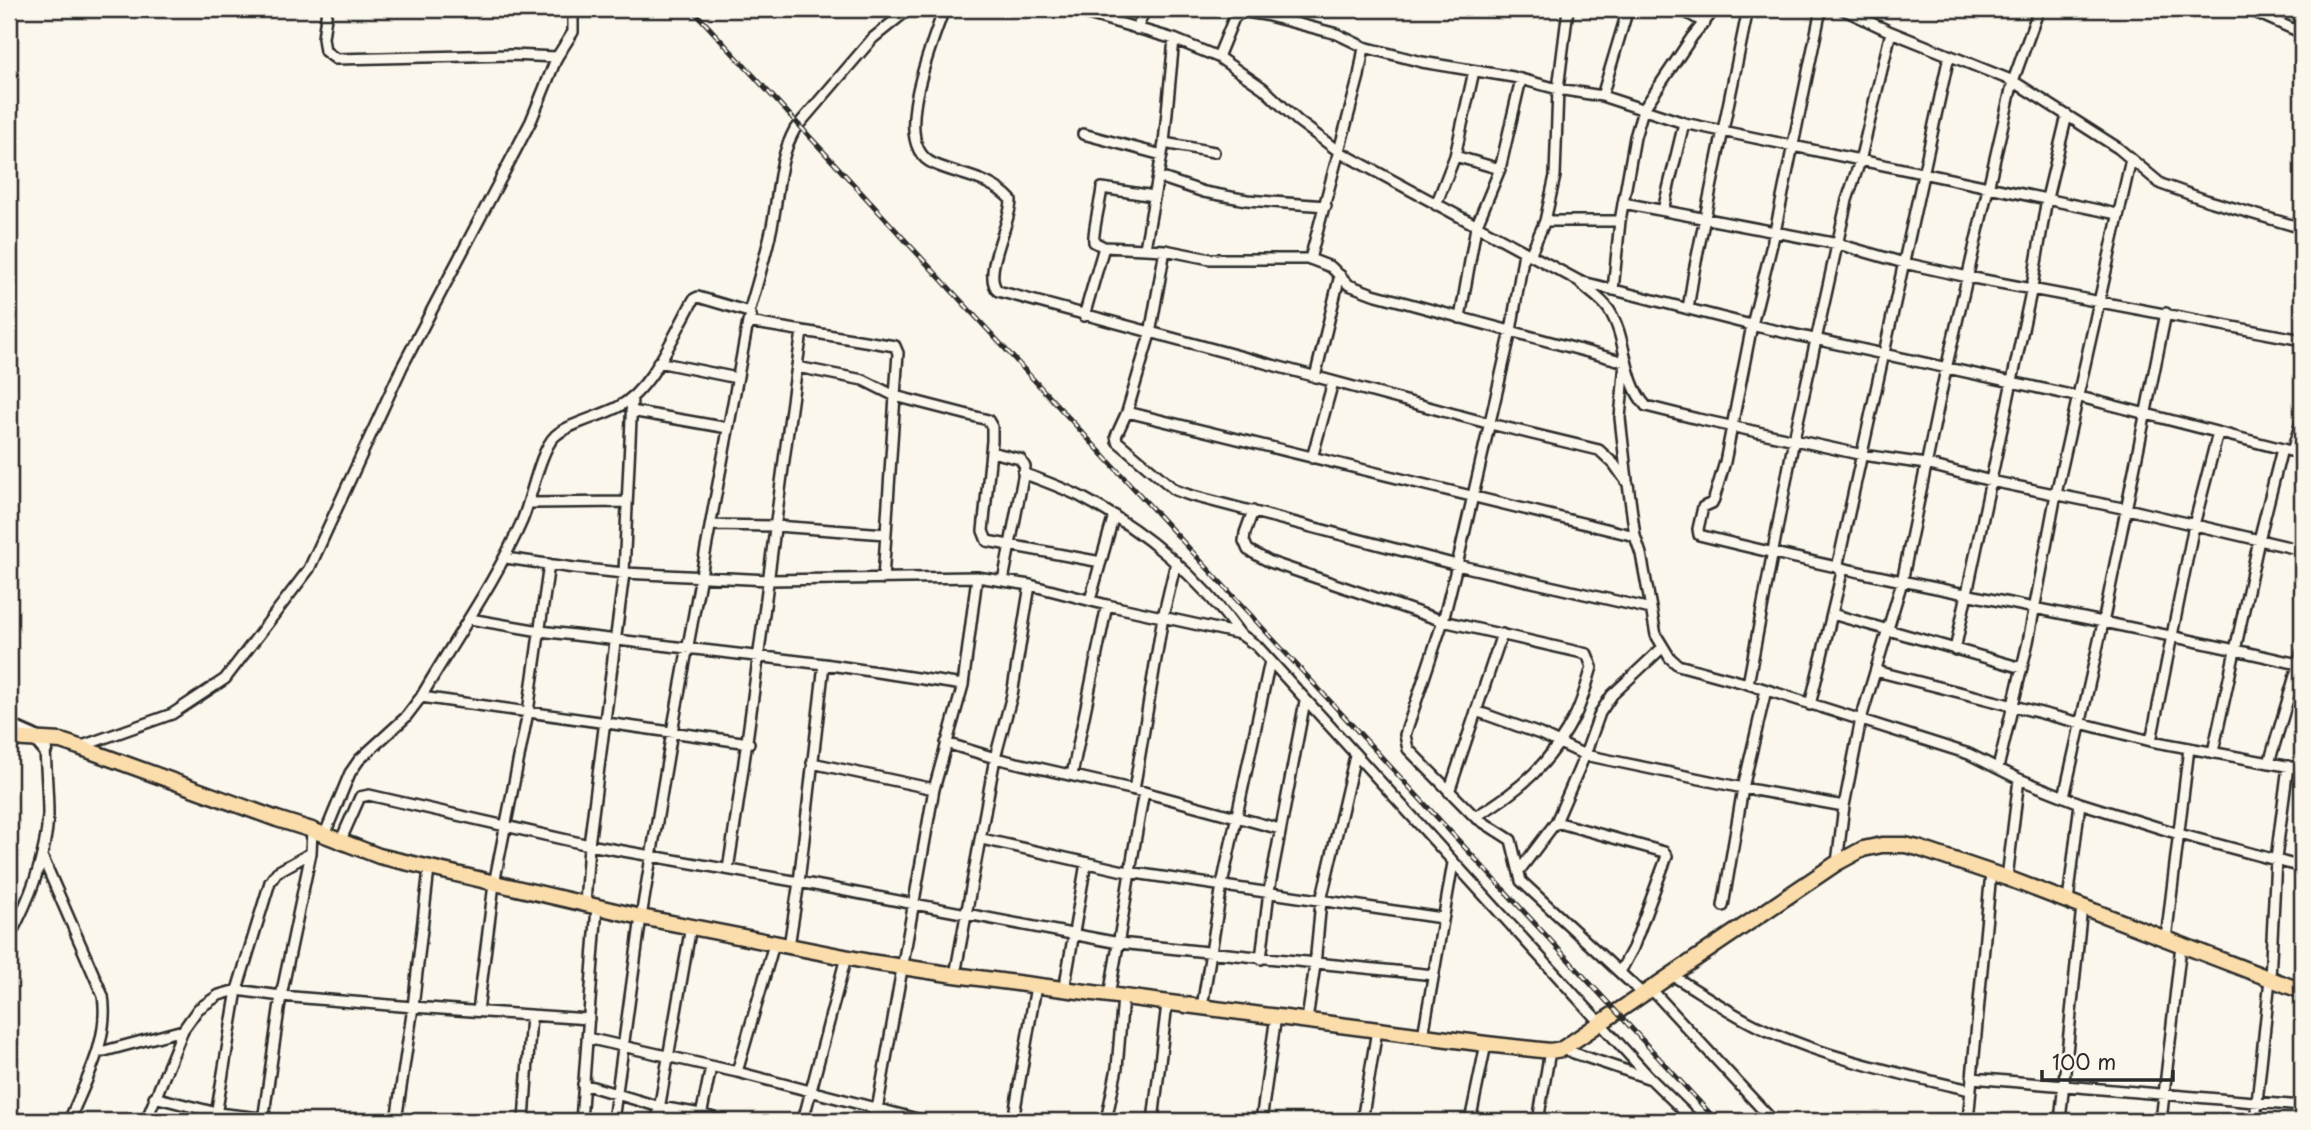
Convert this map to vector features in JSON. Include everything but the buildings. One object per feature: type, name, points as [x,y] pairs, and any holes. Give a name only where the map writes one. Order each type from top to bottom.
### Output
[{"type":"main road","points":[[9,726],[43,745]]},
{"type":"main road","points":[[9,738],[43,745]]},
{"type":"main road","points":[[9,748],[61,741],[379,856],[641,917],[901,967],[1486,1044],[1556,1050],[1602,1024],[1837,863],[1863,849],[1893,844],[1918,848],[1991,872],[2302,991]]},
{"type":"street","points":[[327,9],[323,38],[325,51],[336,59],[511,55],[557,57]]},
{"type":"street","points":[[79,747],[172,713],[225,679],[309,569],[402,367],[531,121],[557,57],[573,32],[573,9]]},
{"type":"street","points":[[613,1121],[641,917],[672,732],[748,317],[772,230],[781,164],[794,129],[873,38],[909,9]]},
{"type":"street","points":[[944,9],[915,98],[914,140],[924,158],[932,164],[981,178],[1011,200],[993,267],[992,281],[998,291],[1150,334],[1599,450],[1614,464],[1628,484]]},
{"type":"street","points":[[1071,9],[1174,38],[1218,57],[1263,88],[1298,121],[1339,151],[1578,281],[1817,340],[2078,396],[2297,452],[2302,419]]},
{"type":"street","points":[[1137,29],[1145,9]]},
{"type":"street","points":[[1568,9],[1558,89],[1555,176],[1545,221],[1527,254],[1491,424],[1443,621],[1405,735],[1408,749],[1449,792],[1475,817],[1511,840],[1521,881],[1620,972],[1648,992],[1773,1121]]},
{"type":"street","points":[[1602,96],[1628,9]]},
{"type":"street","points":[[1680,9],[1705,23]]},
{"type":"street","points":[[1613,290],[1619,221],[1635,137],[1643,110],[1692,37],[1715,9]]},
{"type":"street","points":[[1688,309],[1748,9]]},
{"type":"street","points":[[1821,9],[1731,426],[1714,499],[1703,507],[1699,535],[1902,582],[2173,635],[2301,665]]},
{"type":"street","points":[[1842,9],[1891,32],[2014,81],[2130,159],[2161,184],[2302,228]]},
{"type":"street","points":[[1837,863],[1844,806],[1861,719],[1902,582],[1946,369],[2014,81],[2039,9]]},
{"type":"street","points":[[2248,9],[2302,33]]},
{"type":"street","points":[[1218,57],[1234,18],[1246,12],[1337,34],[1364,47],[1422,62],[1602,96],[1684,123],[2117,214]]},
{"type":"street","points":[[1748,684],[1794,439],[1847,200],[1860,161],[1891,32]]},
{"type":"street","points":[[1145,248],[1164,142],[1174,38]]},
{"type":"street","points":[[1310,259],[1326,206],[1364,47]]},
{"type":"street","points":[[1810,705],[1832,614],[1883,355],[1949,56]]},
{"type":"street","points":[[1436,205],[1455,156],[1474,71]]},
{"type":"street","points":[[1460,318],[1476,227],[1500,169],[1521,79]]},
{"type":"street","points":[[1955,650],[2032,287],[2047,198],[2067,115]]},
{"type":"street","points":[[1663,210],[1684,123]]},
{"type":"street","points":[[1083,134],[1162,156]]},
{"type":"street","points":[[1164,142],[1214,152]]},
{"type":"street","points":[[1455,156],[1500,169]]},
{"type":"street","points":[[1998,768],[2022,668],[2056,494],[2130,159]]},
{"type":"street","points":[[1159,177],[1204,192],[1226,196],[1326,206]]},
{"type":"street","points":[[1154,196],[1102,188],[1093,240],[1104,247],[1165,250],[1187,256],[1219,259],[1310,259],[1331,267],[1349,285],[1373,294],[1625,359]]},
{"type":"street","points":[[1623,203],[1838,244],[1904,263],[1968,277],[2302,340]]},
{"type":"street","points":[[1545,221],[1619,221]]},
{"type":"street","points":[[1084,316],[1104,247]]},
{"type":"street","points":[[1165,250],[1150,334],[1128,412],[1116,441],[1175,490],[1457,565],[1651,609]]},
{"type":"street","points":[[1315,377],[1340,275]]},
{"type":"street","points":[[1578,281],[1608,308],[1619,331],[1636,390],[1646,405],[1863,455],[1927,464],[1991,481],[2127,509],[2302,550]]},
{"type":"street","points":[[263,1120],[281,996],[318,833],[359,760],[405,719],[470,619],[506,558],[530,503],[544,455],[555,436],[619,407],[632,397],[645,383],[694,299],[698,297],[748,317],[802,332],[895,346],[898,353],[883,579]]},
{"type":"street","points":[[2064,797],[2104,623],[2165,313]]},
{"type":"street","points":[[728,869],[760,658],[802,332]]},
{"type":"street","points":[[1625,359],[1620,418],[1621,446],[1635,536],[1641,554],[1656,635],[1670,658],[1678,664],[1969,754],[2019,779],[2080,803],[2179,834],[2302,867]]},
{"type":"street","points":[[658,362],[737,378]]},
{"type":"street","points":[[797,367],[863,380],[895,396],[988,420],[992,426],[984,536],[987,541],[1101,562]]},
{"type":"street","points":[[1312,458],[1333,382]]},
{"type":"street","points":[[582,1121],[589,1019],[589,845],[624,573],[632,397]]},
{"type":"street","points":[[631,411],[729,428]]},
{"type":"street","points":[[1128,412],[1635,536]]},
{"type":"street","points":[[2151,741],[2193,525],[2218,433]]},
{"type":"street","points":[[2213,752],[2259,540],[2282,449]]},
{"type":"street","points":[[991,452],[1020,459],[1025,467],[1003,581]]},
{"type":"street","points":[[1023,473],[1083,498],[1114,515],[1176,562],[1226,614],[1240,634]]},
{"type":"street","points":[[530,503],[626,502]]},
{"type":"street","points":[[1253,511],[1245,533],[1244,541],[1248,550],[1296,571],[1443,621],[1587,654],[1592,667],[1576,713],[1557,744],[1528,782],[1501,803],[1475,817]]},
{"type":"street","points":[[1090,600],[1114,515]]},
{"type":"street","points":[[711,524],[886,534]]},
{"type":"street","points":[[506,558],[624,573],[769,580],[977,577],[1030,584],[1249,638],[1653,1080],[1694,1121]]},
{"type":"street","points":[[1106,1121],[1118,1068],[1116,996],[1119,943],[1163,617],[1176,562]]},
{"type":"street","points":[[478,1012],[494,884],[528,712],[549,564]]},
{"type":"street","points":[[875,1121],[934,789],[964,685],[977,577]]},
{"type":"street","points":[[955,975],[995,758],[1012,695],[1030,584]]},
{"type":"street","points":[[1072,775],[1107,605]]},
{"type":"street","points":[[1832,614],[2022,668]]},
{"type":"street","points":[[470,619],[540,631],[824,664],[964,685]]},
{"type":"street","points":[[1449,792],[1502,634]]},
{"type":"street","points":[[1520,872],[1556,822],[1600,713],[1612,695],[1662,648]]},
{"type":"street","points":[[2269,763],[2301,665],[2302,652]]},
{"type":"street","points":[[1202,1007],[1222,885],[1270,661]]},
{"type":"street","points":[[789,946],[824,664]]},
{"type":"street","points":[[1875,671],[2081,725],[2302,769]]},
{"type":"street","points":[[1723,906],[1743,788],[1766,690]]},
{"type":"street","points":[[421,697],[748,743]]},
{"type":"street","points":[[1261,959],[1269,891],[1305,701]]},
{"type":"street","points":[[1476,711],[1540,734],[1585,755],[1844,806]]},
{"type":"street","points":[[946,743],[995,758],[1139,791],[1280,828]]},
{"type":"street","points":[[9,938],[26,905],[42,856],[48,814],[43,745]]},
{"type":"street","points":[[2166,939],[2189,748]]},
{"type":"street","points":[[1307,1020],[1321,901],[1355,756]]},
{"type":"street","points":[[812,763],[934,789]]},
{"type":"street","points":[[2255,1121],[2270,979],[2276,859],[2288,766]]},
{"type":"street","points":[[2007,878],[2019,779]]},
{"type":"street","points":[[340,842],[360,797],[364,795],[589,845],[1119,943],[1434,975]]},
{"type":"street","points":[[2060,1121],[2080,803]]},
{"type":"street","points":[[1556,822],[1664,852],[1667,856],[1633,948],[1620,972]]},
{"type":"street","points":[[982,839],[1128,872],[1442,918]]},
{"type":"street","points":[[216,1117],[237,989],[270,882],[277,872],[312,853]]},
{"type":"street","points":[[42,856],[103,996],[105,1024],[97,1053],[69,1121]]},
{"type":"street","points":[[1064,990],[1086,863]]},
{"type":"street","points":[[1423,1036],[1442,918],[1454,863]]},
{"type":"street","points":[[396,1121],[429,869]]},
{"type":"street","points":[[1968,1121],[1991,872]]},
{"type":"street","points":[[657,1121],[691,926]]},
{"type":"street","points":[[737,1072],[774,943]]},
{"type":"street","points":[[2161,1121],[2181,945]]},
{"type":"street","points":[[803,1121],[846,957]]},
{"type":"street","points":[[1673,975],[1754,1025],[1832,1056],[1970,1090]]},
{"type":"street","points":[[1013,1121],[1036,986]]},
{"type":"street","points":[[146,1121],[183,1030],[198,1009],[219,995],[237,989],[281,996],[589,1019]]},
{"type":"street","points":[[1153,1121],[1167,1003]]},
{"type":"street","points":[[524,1121],[531,1015]]},
{"type":"street","points":[[1261,1121],[1276,1016]]},
{"type":"street","points":[[97,1053],[183,1030]]},
{"type":"street","points":[[1362,1121],[1377,1030]]},
{"type":"street","points":[[587,1038],[737,1072],[925,1121]]},
{"type":"street","points":[[1471,1121],[1486,1044]]},
{"type":"street","points":[[1538,1121],[1556,1050],[1653,1080]]},
{"type":"street","points":[[700,1117],[711,1067]]},
{"type":"street","points":[[1972,1078],[2063,1088],[2302,1106]]},
{"type":"street","points":[[583,1084],[660,1107],[723,1121]]},
{"type":"street","points":[[154,1097],[216,1117],[288,1121]]},
{"type":"railway","points":[[692,9],[1717,1121]]}]
